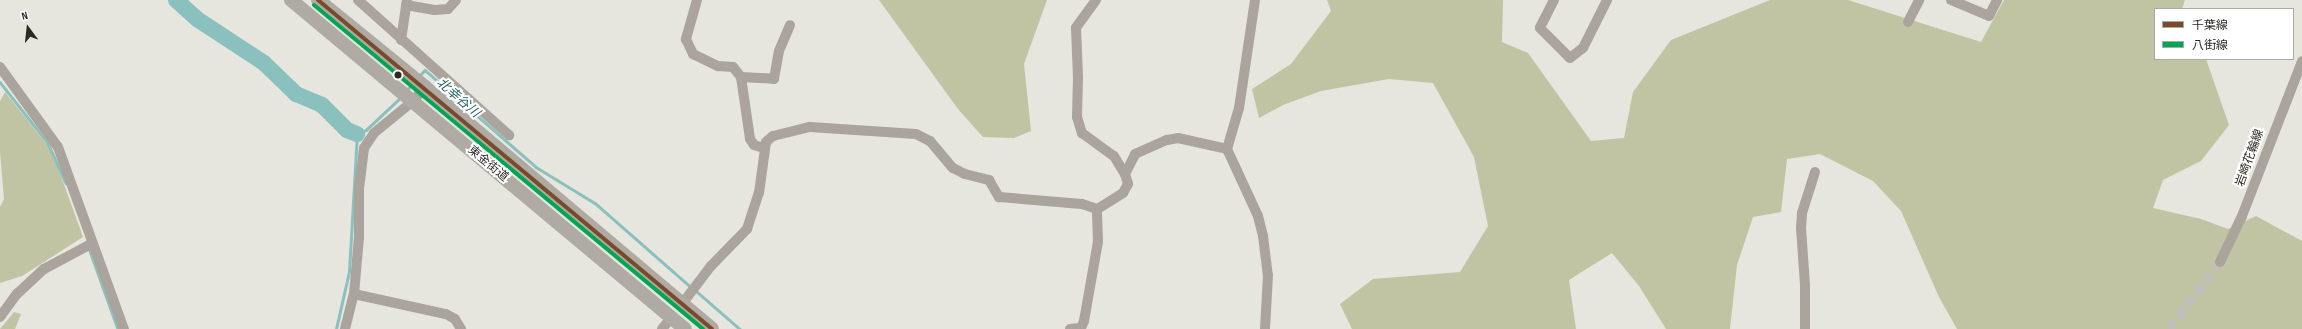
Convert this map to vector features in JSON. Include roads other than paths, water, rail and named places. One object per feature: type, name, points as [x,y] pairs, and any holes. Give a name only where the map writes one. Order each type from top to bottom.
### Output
[{"type":"highway","name":"東金街道","points":[[291,0],[685,329]]},
{"type":"highway","name":"東金街道","points":[[318,0],[425,86],[712,329]]},
{"type":"highway","points":[[671,318],[682,304]]},
{"type":"street","points":[[358,0],[509,135]]},
{"type":"street","points":[[401,40],[406,2],[435,10],[448,8],[456,0]]},
{"type":"street","points":[[697,0],[686,39],[694,54],[718,66],[733,67],[741,77],[750,139],[754,145],[764,148]]},
{"type":"street","points":[[1096,0],[1076,28],[1078,76],[1077,117],[1082,133],[1114,156],[1125,174],[1127,189],[1097,209]]},
{"type":"street","points":[[1255,0],[1238,108],[1227,149],[1258,216],[1263,236],[1268,275],[1265,329]]},
{"type":"street","points":[[1554,0],[1540,28],[1570,58],[1583,48],[1607,0]]},
{"type":"street","points":[[1908,22],[1919,0]]},
{"type":"street","points":[[1951,0],[1989,16],[1997,0]]},
{"type":"street","points":[[741,77],[774,79],[779,51],[790,25]]},
{"type":"street","name":"岩崎花輪線","points":[[2220,262],[2242,216],[2302,61]]},
{"type":"street","points":[[0,67],[58,147],[124,329]]},
{"type":"street","points":[[345,329],[354,294],[359,237],[360,181],[364,148],[374,133],[413,101],[425,86]]},
{"type":"street","points":[[682,304],[711,266],[747,229],[759,193],[766,142],[773,136],[810,127],[916,134],[930,141],[953,168],[965,174],[989,180],[999,197],[1082,204],[1097,209]]},
{"type":"street","points":[[1125,174],[1135,154],[1167,140],[1178,138],[1227,149]]},
{"type":"street","points":[[1806,329],[1806,285],[1801,228],[1802,213],[1815,172]]},
{"type":"street","points":[[1070,329],[1081,328],[1084,321],[1098,242],[1097,209]]},
{"type":"street","points":[[0,317],[17,294],[44,270],[93,243]]},
{"type":"street","points":[[354,294],[446,314],[455,320],[462,329]]},
{"type":"street","points":[[662,329],[671,318]]},
{"type":"waterway","name":"北幸谷川","points":[[176,0],[197,19],[264,63],[296,94],[322,105],[347,130],[357,134]]},
{"type":"waterway","name":"北幸谷川","points":[[419,76],[425,70],[536,167],[595,203],[691,287]]},
{"type":"waterway","points":[[0,82],[48,143],[66,183]]},
{"type":"waterway","name":"北幸谷川","points":[[406,91],[413,83]]},
{"type":"waterway","points":[[336,329],[349,272],[357,134],[366,130],[400,98]]},
{"type":"waterway","points":[[89,248],[118,329]]},
{"type":"waterway","name":"北幸谷川","points":[[695,290],[740,329]]},
{"type":"tunnel","points":[[2169,329],[2220,262]]}]
